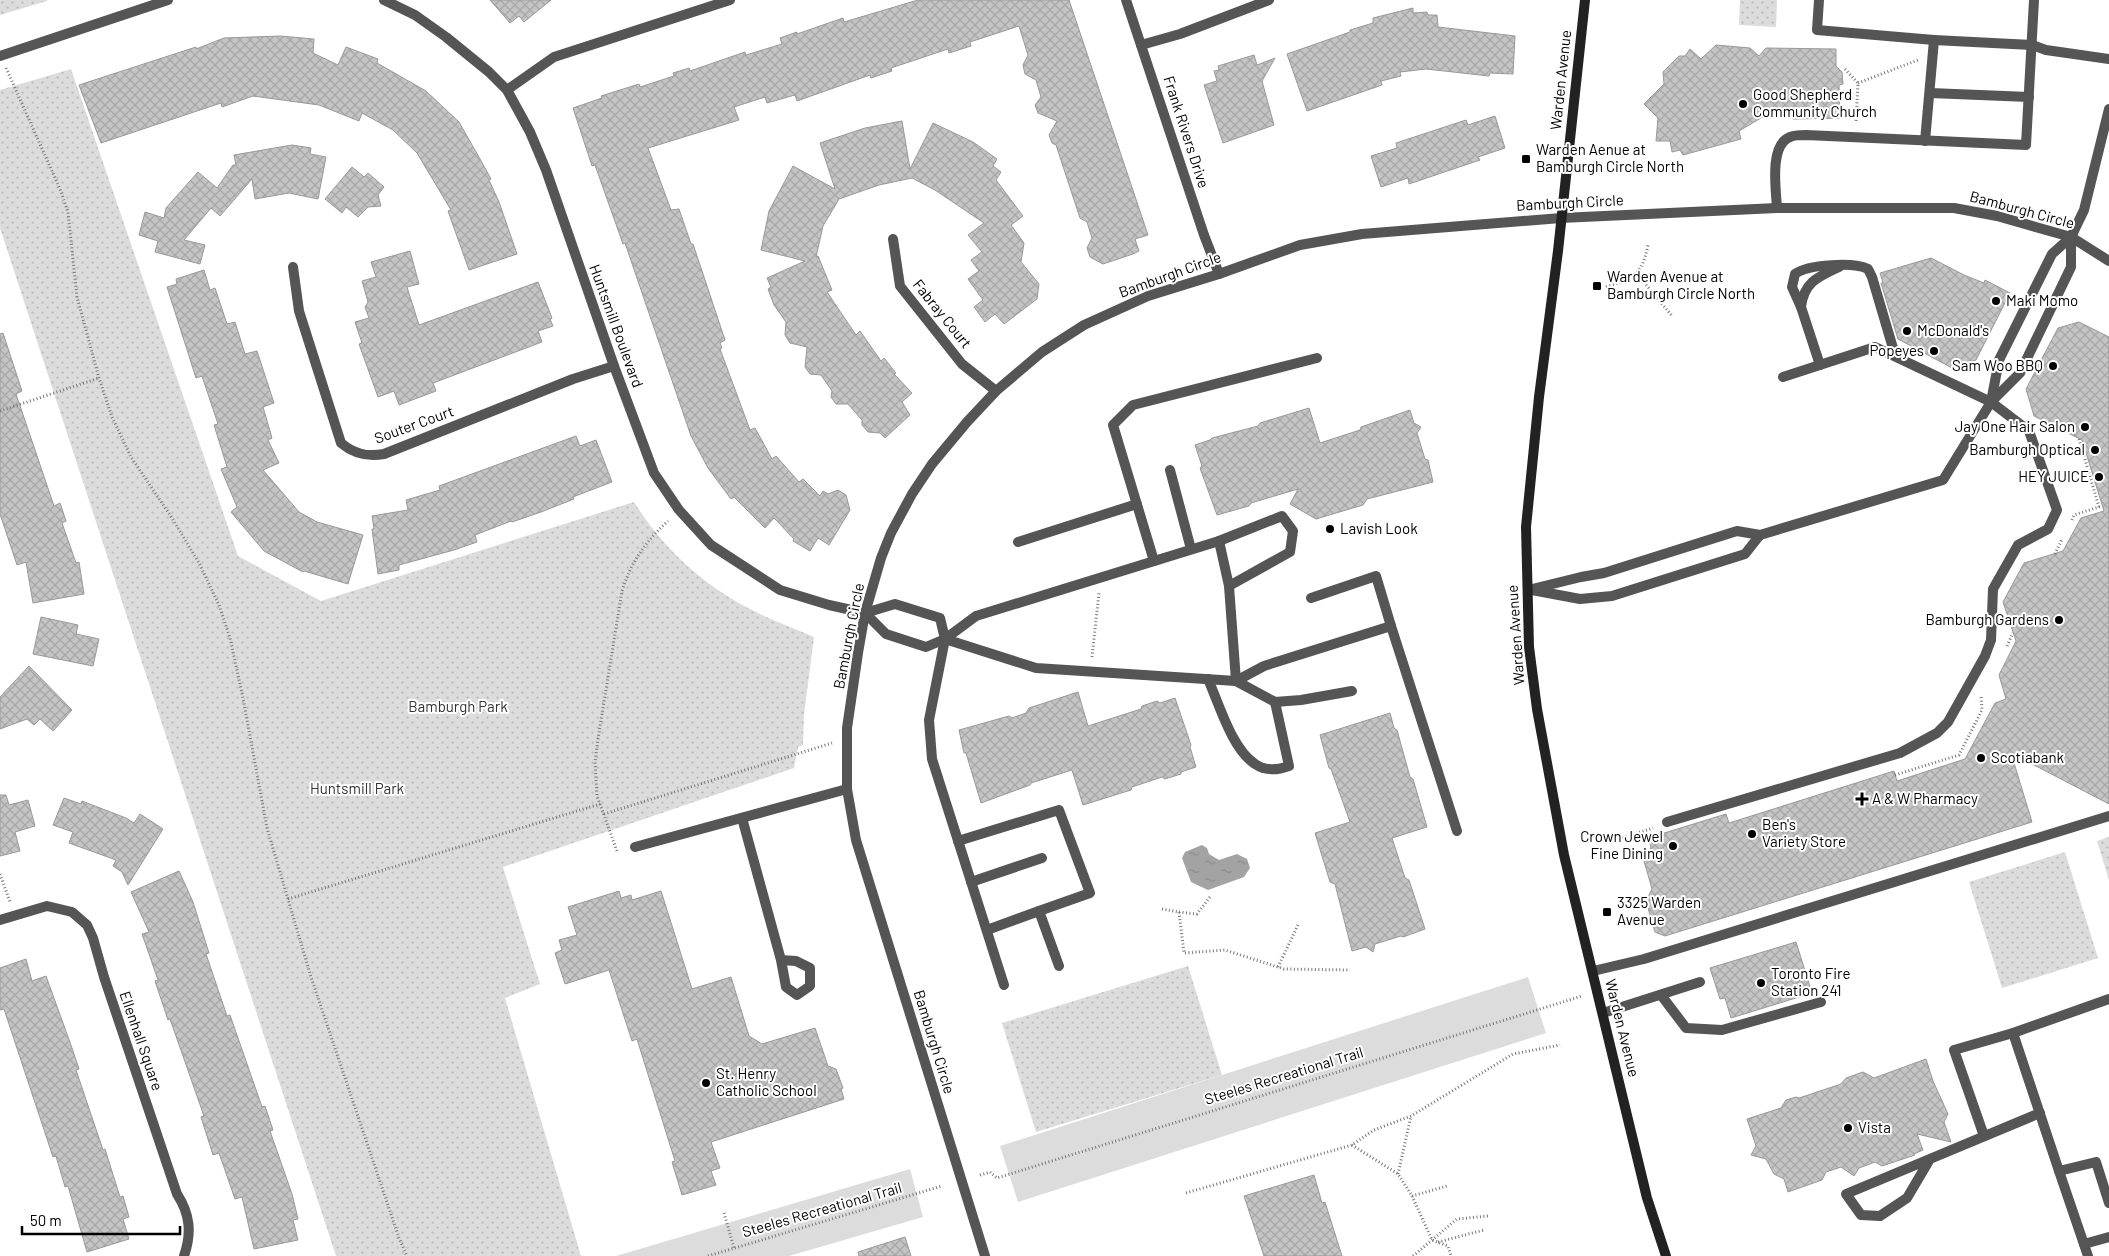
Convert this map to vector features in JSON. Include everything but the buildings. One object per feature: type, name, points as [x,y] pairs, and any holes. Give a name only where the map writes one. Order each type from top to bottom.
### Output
[{"type":"main road","name":"Warden Avenue","points":[[1586,0],[1539,397],[1526,527],[1530,646],[1537,710],[1564,855],[1647,1198],[1666,1256]]},
{"type":"street","points":[[0,56],[168,0]]},
{"type":"street","name":"Huntsmill Boulevard","points":[[384,0],[415,15],[446,37],[489,72],[507,90],[530,132],[546,170],[614,366],[654,472],[679,510],[711,544],[780,590],[829,605],[865,613]]},
{"type":"street","points":[[507,90],[554,57],[730,0]]},
{"type":"street","name":"Frank Rivers Drive","points":[[1126,0],[1219,274]]},
{"type":"street","points":[[1141,45],[1180,34],[1269,0]]},
{"type":"street","points":[[1819,0],[1817,30],[1934,40],[2032,45],[2046,50],[2109,59]]},
{"type":"street","points":[[1777,208],[1776,155],[1781,144],[1790,136],[1806,135],[2026,146],[2034,0]]},
{"type":"street","points":[[1925,141],[1934,40]]},
{"type":"street","points":[[1930,93],[2029,97]]},
{"type":"street","points":[[1991,402],[1999,360],[2052,254],[2071,237],[2084,210],[2109,109]]},
{"type":"street","name":"Bamburgh Circle","points":[[985,1256],[856,840],[847,789],[847,738],[865,613],[881,558],[891,533],[912,494],[932,464],[967,422],[996,392],[1042,352],[1084,325],[1148,296],[1219,274],[1300,245],[1362,234],[1561,218],[1777,208],[1954,208],[1997,216],[2071,237],[2109,261]]},
{"type":"street","points":[[1528,590],[1604,573],[1737,530],[1760,535],[1940,482],[1945,478],[1991,402],[2020,373],[2072,267],[2071,237]]},
{"type":"street","name":"Fabray Court","points":[[893,240],[900,286],[962,364],[996,392]]},
{"type":"street","points":[[1820,365],[1802,307],[1792,291],[1795,274],[1806,268],[1816,266],[1859,266],[1868,269],[1895,356]]},
{"type":"street","points":[[1802,307],[1802,298],[1809,286],[1820,276],[1839,266]]},
{"type":"street","name":"Souter Court","points":[[294,267],[299,311],[340,443],[363,455],[384,454],[572,379],[614,366]]},
{"type":"street","points":[[1662,824],[1900,753],[1937,733],[1948,722],[1992,640],[1993,589],[2018,545],[2048,529],[2057,510],[2029,431],[1991,402],[1875,347],[1783,378]]},
{"type":"street","points":[[1154,561],[1113,425],[1133,405],[1317,358]]},
{"type":"street","points":[[1170,470],[1191,549]]},
{"type":"street","points":[[1018,542],[1136,504]]},
{"type":"street","points":[[1004,985],[932,759],[929,720],[945,638],[940,618],[895,604],[865,613],[886,634],[926,647],[945,638],[976,616],[1219,541],[1282,516],[1293,530],[1290,552],[1229,586]]},
{"type":"street","points":[[1528,590],[1580,599],[1612,596],[1744,554],[1760,535]]},
{"type":"street","points":[[1219,541],[1229,586],[1236,681]]},
{"type":"street","points":[[1311,598],[1376,576],[1457,831]]},
{"type":"street","points":[[1236,681],[1264,666],[1391,626]]},
{"type":"street","points":[[945,638],[1036,668],[1236,681],[1276,702],[1301,700],[1352,691]]},
{"type":"street","points":[[1208,679],[1238,748],[1256,765],[1276,770],[1289,766],[1276,702]]},
{"type":"street","points":[[635,847],[847,789]]},
{"type":"street","points":[[958,841],[1059,810],[1090,892],[987,930]]},
{"type":"street","points":[[1593,971],[1644,959],[2109,816]]},
{"type":"street","points":[[742,818],[781,960]]},
{"type":"street","points":[[971,882],[1042,858]]},
{"type":"street","name":"Ellenhall Square","points":[[0,920],[46,906],[72,912],[87,925],[93,938],[104,977],[177,1194],[185,1207],[189,1226],[189,1242],[184,1256]]},
{"type":"street","points":[[1039,911],[1059,966]]},
{"type":"street","points":[[1603,1013],[1700,982]]},
{"type":"street","points":[[1660,995],[1686,1028],[1722,1030],[1822,1002]]},
{"type":"street","points":[[1984,1136],[1954,1050],[2012,1033],[2109,999]]},
{"type":"street","points":[[2012,1033],[2088,1256]]},
{"type":"street","points":[[1930,1159],[1907,1198],[1880,1216],[1862,1215],[1846,1194],[2040,1113]]},
{"type":"street","points":[[2059,1171],[2096,1162],[2109,1203]]},
{"type":"street","points":[[2084,1244],[2109,1237]]},
{"type":"path","points":[[0,56],[68,212],[77,297],[99,378],[112,417],[130,457],[172,518],[199,563],[219,605],[230,638],[243,698],[267,828],[311,978],[399,1238],[407,1256]]},
{"type":"path","points":[[1858,83],[1919,60],[1924,60]]},
{"type":"path","points":[[1845,69],[1858,83],[1856,123]]},
{"type":"path","points":[[1606,287],[1626,281],[1637,274],[1644,264],[1648,245]]},
{"type":"path","points":[[1637,274],[1673,317]]},
{"type":"path","points":[[0,411],[99,378]]},
{"type":"path","points":[[2070,523],[2074,515],[2100,507],[2078,439]]},
{"type":"path","points":[[617,851],[600,804],[595,779],[595,762],[622,591],[626,577],[641,549],[679,510]]},
{"type":"path","points":[[2054,554],[2062,538]]},
{"type":"path","points":[[1090,671],[1101,578]]},
{"type":"path","points":[[604,814],[847,738]]},
{"type":"path","points":[[288,899],[600,804]]},
{"type":"path","points":[[1616,840],[1662,824]]},
{"type":"path","points":[[0,874],[15,914]]},
{"type":"path","points":[[1162,909],[1197,914],[1210,897]]},
{"type":"path","points":[[1179,912],[1184,953],[1225,950],[1284,969],[1350,970]]},
{"type":"path","points":[[1278,967],[1298,925]]},
{"type":"path","name":"Steeles Recreational Trail","points":[[980,1175],[990,1172],[997,1178],[1598,992]]},
{"type":"path","points":[[1186,1193],[1352,1145],[1374,1130],[1410,1116],[1513,1054],[1560,1045]]},
{"type":"path","points":[[1398,1174],[1410,1116]]},
{"type":"path","points":[[1352,1145],[1398,1174],[1412,1196],[1432,1240],[1448,1246],[1450,1256]]},
{"type":"path","name":"Steeles Recreational Trail","points":[[708,1256],[942,1186]]},
{"type":"path","points":[[1412,1196],[1447,1186]]},
{"type":"path","points":[[724,1213],[734,1248]]},
{"type":"path","points":[[1413,1256],[1457,1219],[1488,1216]]},
{"type":"path","points":[[1438,1242],[1484,1230]]},
{"type":"green space","points":[[0,0],[47,0],[47,1],[0,15]]},
{"type":"green space","points":[[1740,0],[1777,0],[1776,27],[1739,25]]},
{"type":"green space","name":"Huntsmill Park","points":[[71,69],[238,556],[321,601],[634,502],[646,520],[673,552],[704,580],[758,613],[814,637],[804,714],[803,745],[798,747],[794,768],[503,867],[540,984],[505,998],[581,1256],[336,1256],[0,228],[0,90]]},
{"type":"green space","points":[[2109,837],[2109,880],[2097,841]]},
{"type":"green space","points":[[2065,852],[2098,958],[2002,988],[1969,882]]},
{"type":"green space","points":[[1188,966],[1222,1075],[1036,1132],[1002,1023]]},
{"type":"green space","points":[[1528,977],[1546,1033],[1018,1202],[1000,1146]]},
{"type":"green space","points":[[910,1169],[923,1217],[789,1256],[616,1256]]},
{"type":"water","points":[[1202,845],[1207,848],[1209,854],[1219,860],[1237,854],[1247,859],[1250,868],[1244,877],[1208,890],[1191,882],[1182,858],[1185,852]]},
{"type":"place","name":"Good Shepherd Community Church","points":[[1743,104]]},
{"type":"place","name":"Warden Aenue at Bamburgh Circle North","points":[[1526,159]]},
{"type":"place","name":"Warden Avenue at Bamburgh Circle North","points":[[1597,286]]},
{"type":"place","name":"Maki Momo","points":[[1996,301]]},
{"type":"place","name":"McDonald's","points":[[1907,331]]},
{"type":"place","name":"Popeyes","points":[[1934,351]]},
{"type":"place","name":"Sam Woo BBQ","points":[[2053,366]]},
{"type":"place","name":"Jay One Hair Salon","points":[[2085,427]]},
{"type":"place","name":"Bamburgh Optical","points":[[2095,450]]},
{"type":"place","name":"HEY JUICE","points":[[2099,477]]},
{"type":"place","name":"Lavish Look","points":[[1330,529]]},
{"type":"place","name":"Bamburgh Gardens","points":[[2059,620]]},
{"type":"place","name":"Scotiabank","points":[[1981,758]]},
{"type":"place","name":"A & W Pharmacy","points":[[1862,799]]},
{"type":"place","name":"Ben's Variety Store","points":[[1752,834]]},
{"type":"place","name":"Crown Jewel Fine Dining","points":[[1673,846]]},
{"type":"place","name":"3325 Warden Avenue","points":[[1607,912]]},
{"type":"place","name":"Toronto Fire Station 241","points":[[1761,983]]},
{"type":"place","name":"St. Henry Catholic School","points":[[706,1083]]},
{"type":"place","name":"Vista","points":[[1848,1128]]},
{"type":"park label","name":"Bamburgh Park","points":[[458,707]]}]
